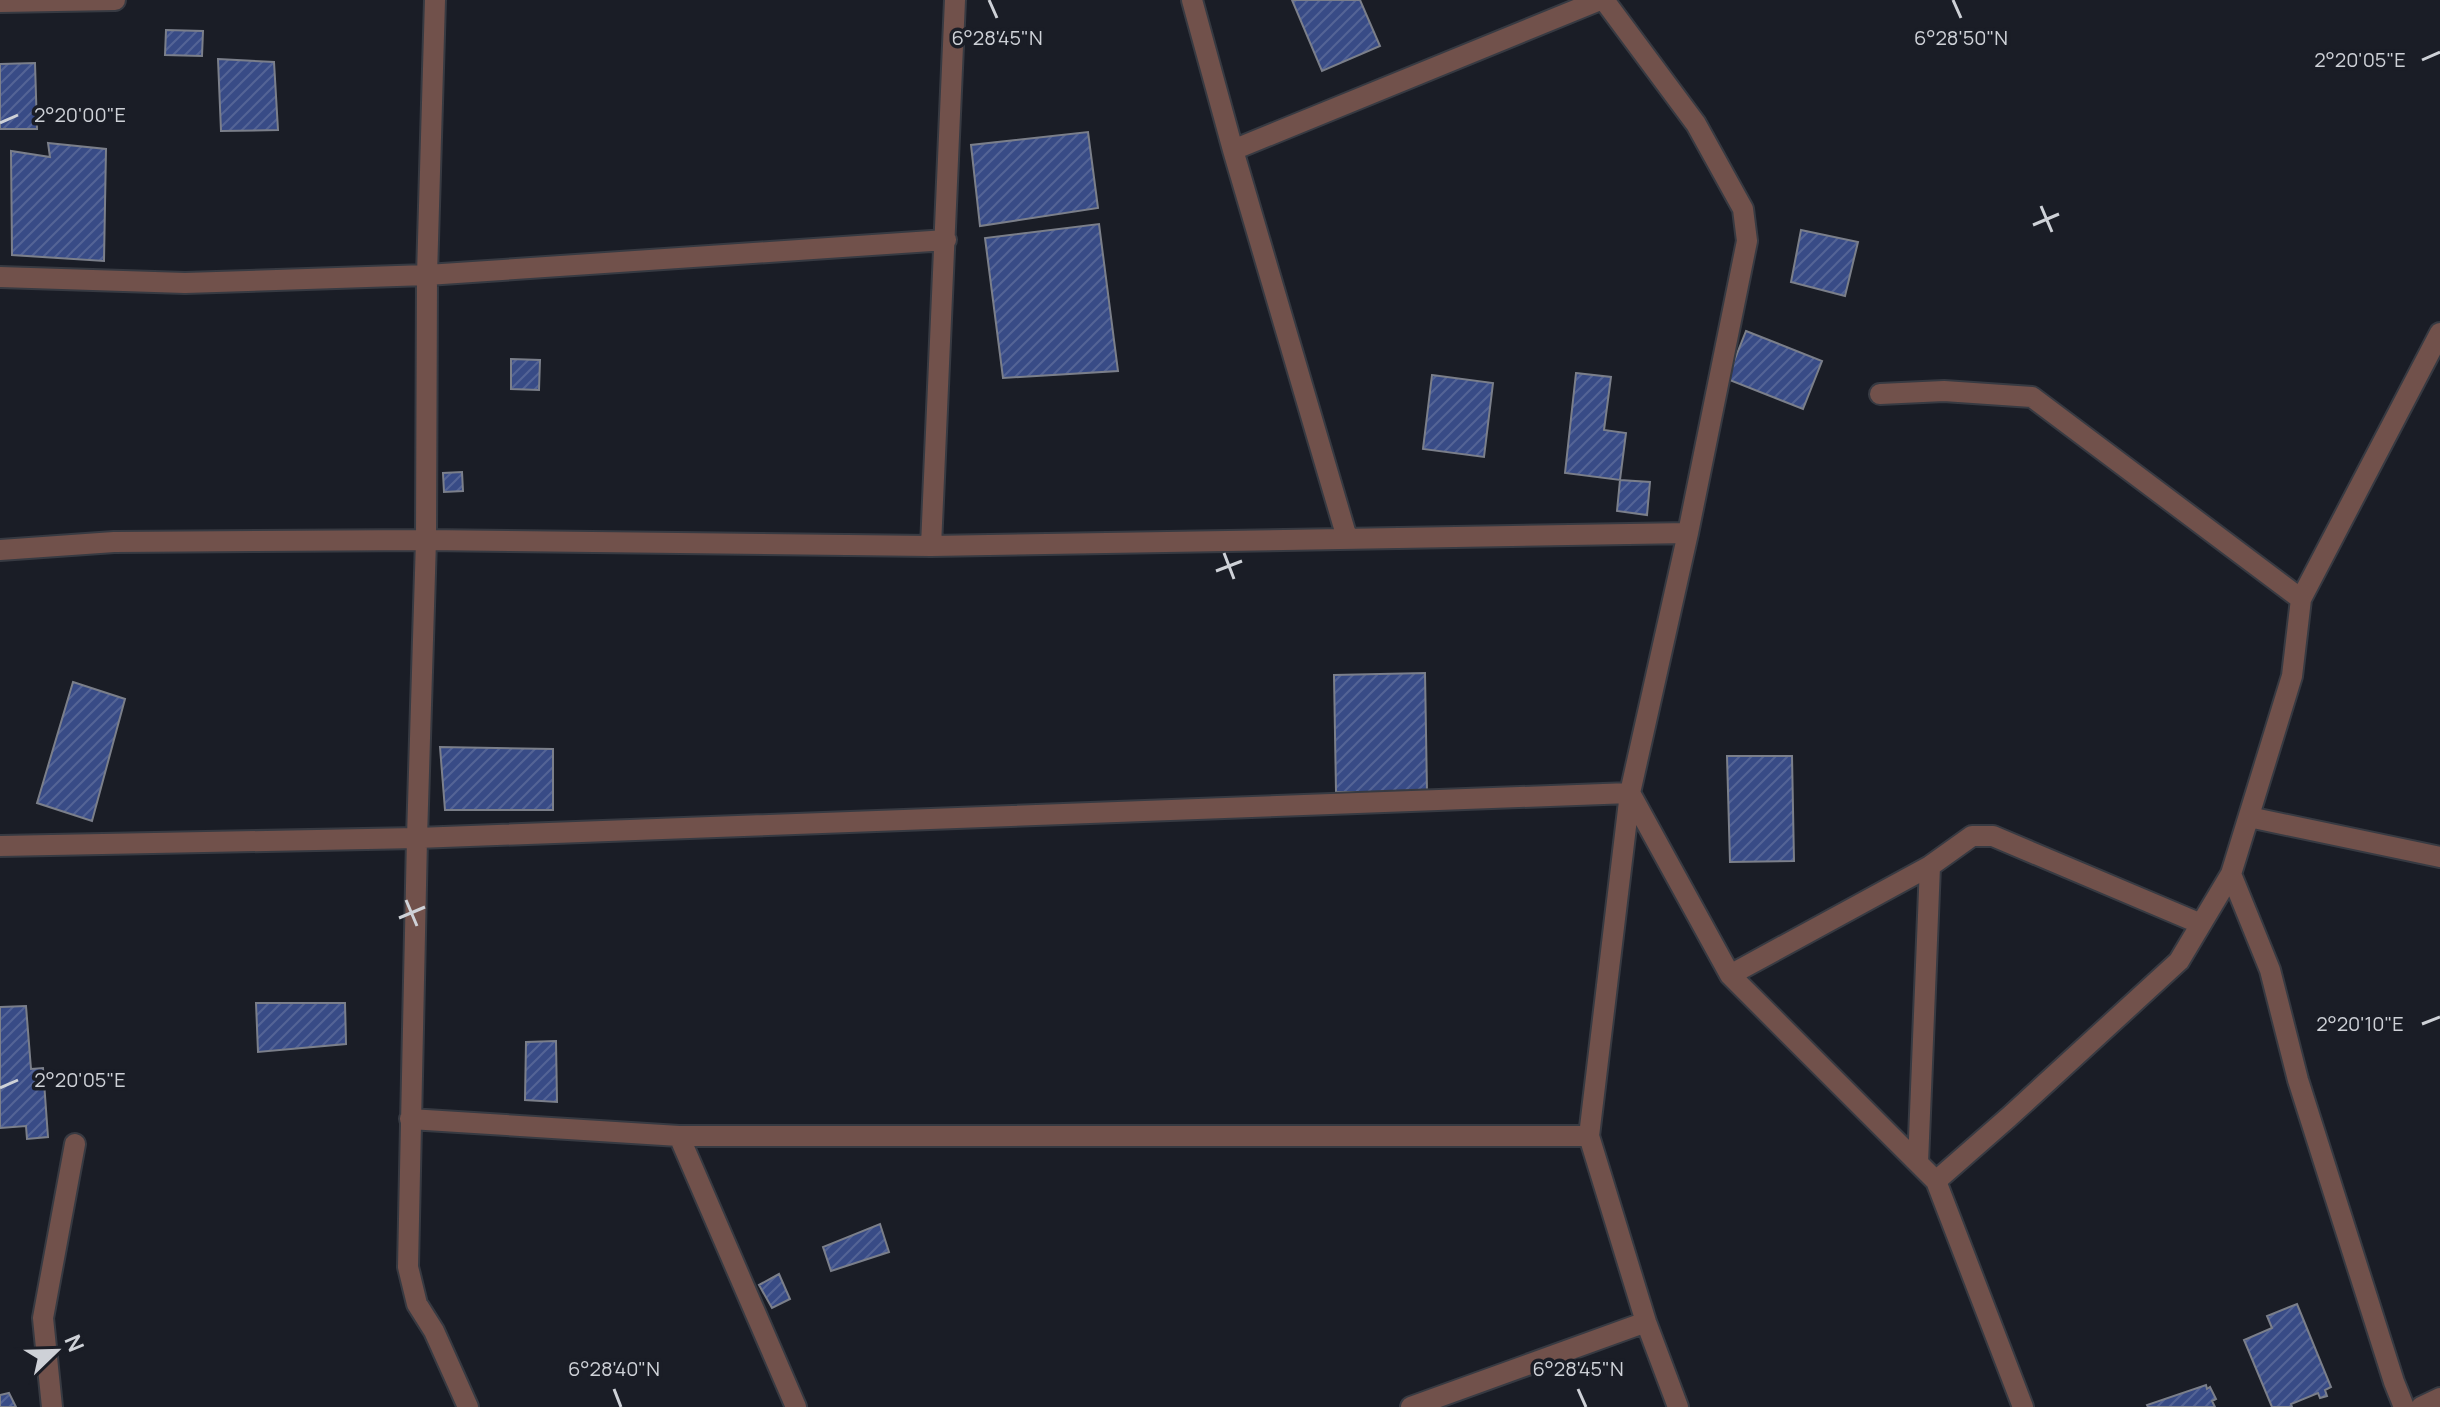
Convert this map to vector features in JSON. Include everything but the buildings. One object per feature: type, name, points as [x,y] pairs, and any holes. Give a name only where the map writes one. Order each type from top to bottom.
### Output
[{"type":"street","points":[[0,2],[115,0]]},
{"type":"street","points":[[435,0],[427,275],[426,540],[408,1267],[417,1304],[434,1331],[468,1407]]},
{"type":"street","points":[[931,546],[955,0]]},
{"type":"street","points":[[1192,0],[1347,538]]},
{"type":"street","points":[[1233,150],[1602,0],[1696,124],[1743,209],[1747,241],[1688,533],[1630,793],[1589,1136],[1646,1322],[1678,1407]]},
{"type":"street","points":[[0,277],[185,283],[427,275],[946,240]]},
{"type":"street","points":[[1936,1181],[2179,961],[2231,874],[2292,676],[2301,599],[2440,333]]},
{"type":"street","points":[[1880,394],[1944,391],[2032,397],[2301,599]]},
{"type":"street","points":[[0,550],[114,542],[426,540],[931,546],[1688,533]]},
{"type":"street","points":[[0,846],[417,838],[1630,793]]},
{"type":"street","points":[[1630,793],[1730,975],[1936,1181],[2020,1406]]},
{"type":"street","points":[[2249,817],[2440,857]]},
{"type":"street","points":[[1730,975],[1930,866],[1972,836],[1993,836],[2201,924]]},
{"type":"street","points":[[1918,1163],[1930,866]]},
{"type":"street","points":[[2231,874],[2270,970],[2298,1080],[2404,1407]]},
{"type":"street","points":[[410,1119],[679,1136],[1589,1136]]},
{"type":"street","points":[[679,1136],[796,1407]]},
{"type":"street","points":[[52,1407],[43,1318],[75,1144]]},
{"type":"street","points":[[1411,1407],[1646,1322]]},
{"type":"street","points":[[2421,1407],[2440,1398]]}]
